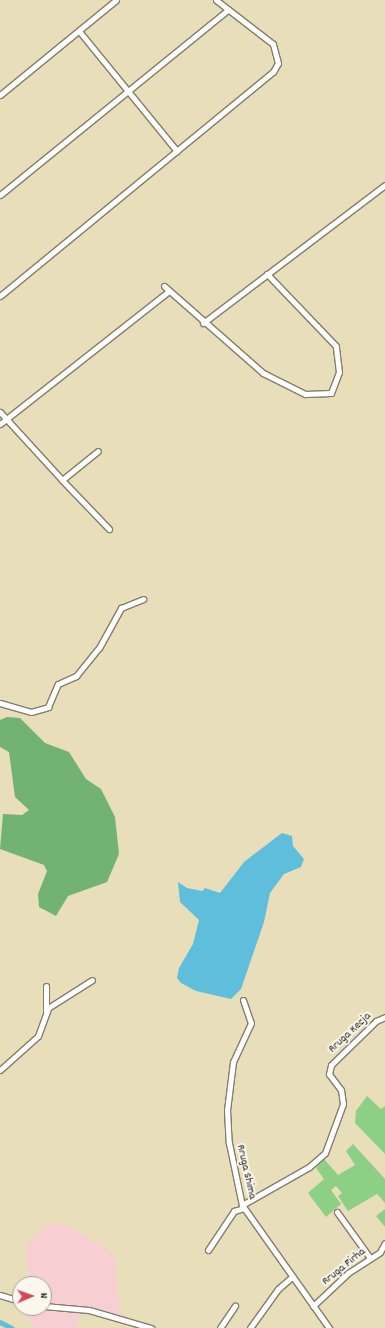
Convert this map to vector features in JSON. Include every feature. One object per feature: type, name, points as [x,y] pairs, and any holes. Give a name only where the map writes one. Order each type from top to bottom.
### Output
[{"type":"street","points":[[0,95],[116,0]]},
{"type":"street","points":[[1,293],[273,72],[278,64],[273,44],[216,0]]},
{"type":"street","points":[[0,195],[228,10]]},
{"type":"street","points":[[78,31],[177,151]]},
{"type":"street","points":[[203,323],[385,185]]},
{"type":"street","points":[[164,286],[203,323],[238,347],[263,373],[294,390],[312,395],[331,393],[339,372],[336,346],[267,274]]},
{"type":"street","points":[[0,424],[169,291]]},
{"type":"street","points":[[0,412],[109,529]]},
{"type":"street","points":[[62,480],[98,451]]},
{"type":"street","points":[[0,703],[31,712],[48,707],[58,684],[76,676],[99,648],[121,608],[143,599]]},
{"type":"street","points":[[46,1012],[92,980]]},
{"type":"street","points":[[0,1070],[38,1036],[46,1012],[46,986]]},
{"type":"street","name":"Rruga Shima","points":[[243,1000],[251,1023],[233,1062],[227,1110],[229,1143],[243,1206],[329,1328]]},
{"type":"street","name":"Rruga Kecja","points":[[208,1250],[234,1211],[304,1170],[325,1153],[343,1104],[341,1090],[330,1076],[331,1065],[376,1021],[385,1017]]},
{"type":"street","points":[[337,1212],[370,1258]]},
{"type":"street","name":"Rruga Firha","points":[[313,1306],[370,1258],[385,1243]]},
{"type":"street","points":[[250,1328],[278,1289],[292,1277]]},
{"type":"street","points":[[0,1295],[12,1299]]},
{"type":"street","points":[[220,1328],[235,1306]]},
{"type":"street","points":[[52,1307],[89,1310],[151,1328]]},
{"type":"shaded area","points":[[65,1224],[114,1254],[122,1321],[82,1312],[76,1328],[35,1328],[27,1316],[52,1316],[52,1276],[29,1276],[25,1246],[47,1225]]},
{"type":"green space","points":[[7,717],[20,718],[45,743],[69,752],[86,779],[101,789],[115,817],[119,854],[107,882],[68,896],[56,916],[39,907],[38,894],[47,871],[44,865],[0,849],[3,814],[22,815],[29,810],[15,797],[9,752],[0,747],[0,720]]},
{"type":"green space","points":[[367,1096],[381,1109],[385,1106],[385,1154],[355,1123],[356,1111]]},
{"type":"green space","points":[[353,1144],[385,1179],[385,1203],[377,1194],[348,1211],[338,1196],[342,1193],[336,1186],[331,1190],[341,1204],[326,1217],[308,1193],[324,1179],[316,1168],[324,1159],[338,1175],[355,1165],[346,1151]]},
{"type":"green space","points":[[385,1209],[385,1227],[376,1216]]},
{"type":"water","points":[[282,833],[292,836],[293,846],[304,859],[301,867],[284,874],[270,893],[264,922],[241,989],[231,999],[196,991],[181,983],[177,978],[179,968],[193,944],[199,920],[180,902],[178,882],[187,888],[202,891],[205,888],[220,893],[244,862]]},
{"type":"waterway","points":[[0,1322],[12,1328]]}]
